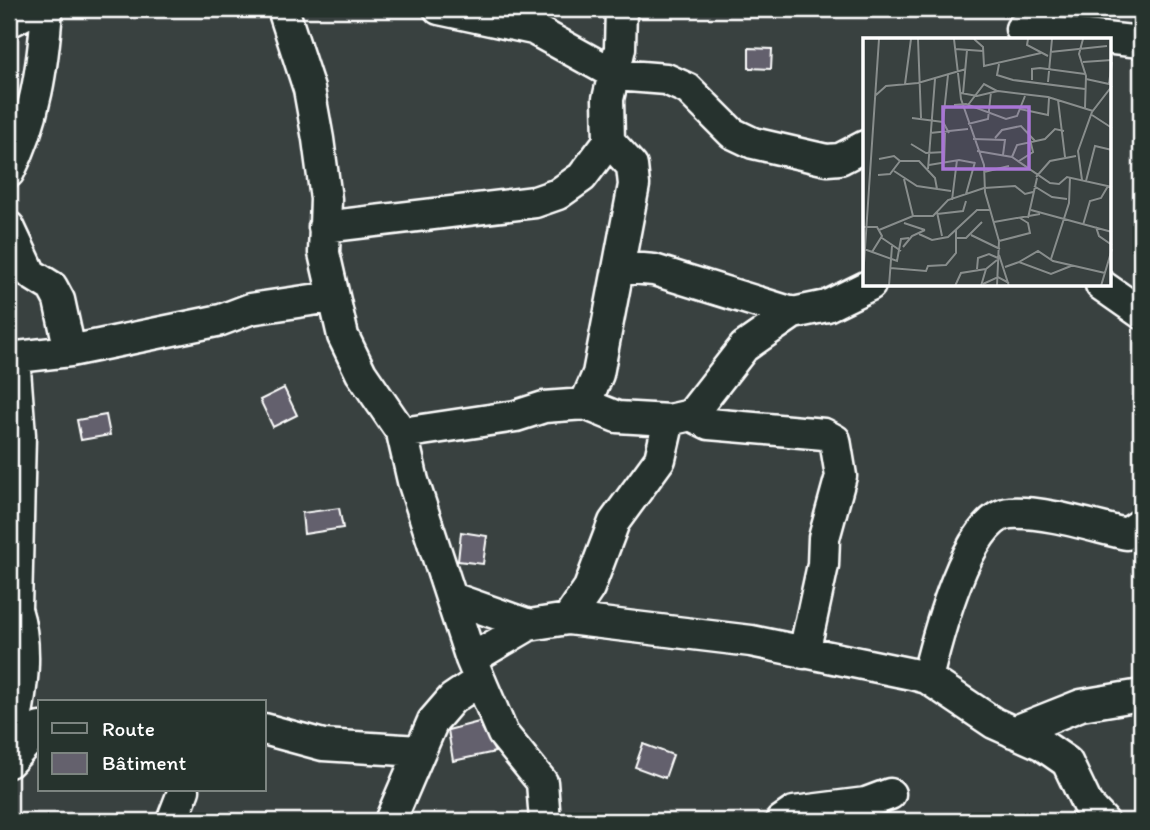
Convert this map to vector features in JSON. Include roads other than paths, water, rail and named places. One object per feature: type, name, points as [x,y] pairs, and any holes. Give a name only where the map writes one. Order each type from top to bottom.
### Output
[{"type":"street","points":[[9,22],[34,9]]},
{"type":"street","points":[[9,172],[22,146],[33,106],[47,9]]},
{"type":"street","points":[[283,9],[311,102],[326,199],[324,253],[343,336],[361,373],[402,433],[413,481],[476,669],[503,734],[541,782],[545,821]]},
{"type":"street","points":[[439,9],[533,29],[616,75],[666,79],[688,89],[732,133],[785,153],[827,160],[841,159],[863,147]]},
{"type":"street","points":[[585,404],[598,374],[634,185],[632,166],[610,141],[608,99],[616,75],[621,9]]},
{"type":"street","points":[[1025,26],[1141,42]]},
{"type":"street","points":[[324,227],[535,202],[558,194],[582,177],[610,141]]},
{"type":"street","points":[[9,227],[31,274],[52,288],[59,300],[70,351]]},
{"type":"street","points":[[620,267],[654,270],[793,313]]},
{"type":"street","points":[[568,619],[589,588],[614,522],[660,459],[680,417],[744,347],[793,313],[827,306],[866,287]]},
{"type":"street","points":[[1104,287],[1141,313]]},
{"type":"street","points":[[9,761],[23,677],[24,635],[12,609],[20,435],[11,357],[70,351],[221,320],[250,309],[332,297]]},
{"type":"street","points":[[402,433],[516,416],[544,407],[585,404],[617,417],[680,417],[709,424],[813,432],[835,440],[841,476],[824,538],[822,565],[804,653]]},
{"type":"street","points":[[927,678],[968,555],[980,532],[995,517],[1010,513],[1034,516],[1126,534],[1141,524]]},
{"type":"street","points":[[452,597],[529,625],[568,619],[751,641],[927,678],[947,694],[1013,732],[1041,744],[1067,762],[1087,804],[1103,821]]},
{"type":"street","points":[[390,821],[433,721],[476,669],[529,625]]},
{"type":"street","points":[[1013,732],[1081,705],[1141,695]]},
{"type":"street","points":[[9,761],[38,730]]},
{"type":"street","points":[[266,730],[323,745],[419,751]]},
{"type":"street","points":[[172,821],[183,792]]},
{"type":"street","points":[[781,821],[794,812],[866,803],[890,794]]}]
